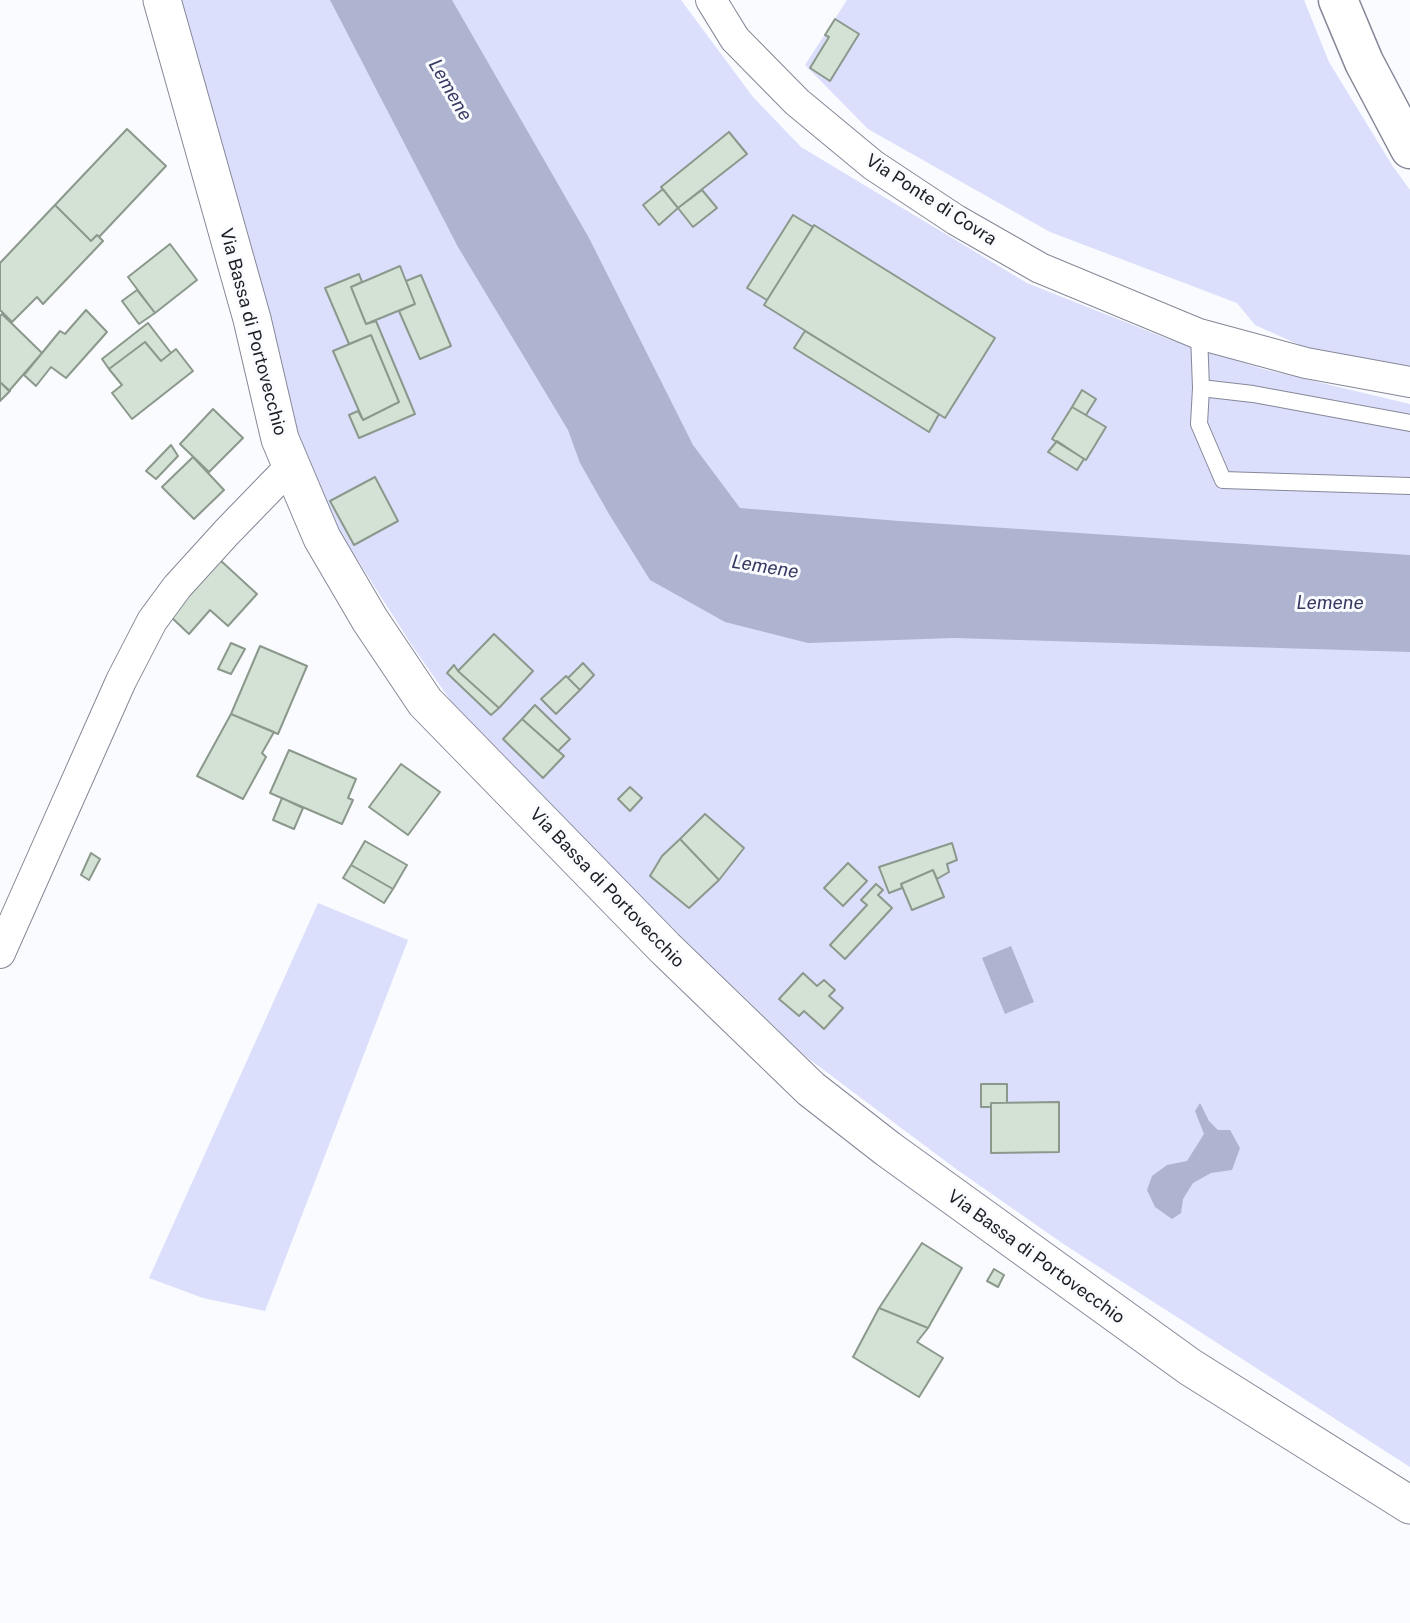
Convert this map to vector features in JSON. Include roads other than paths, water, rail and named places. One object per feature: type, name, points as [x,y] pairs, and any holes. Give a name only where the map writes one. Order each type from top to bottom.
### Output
[{"type":"main road","points":[[1338,0],[1364,62],[1410,149]]},
{"type":"street","name":"Via Bassa di Portovecchio","points":[[162,0],[252,319],[280,439],[322,538],[370,620],[425,702],[665,948],[801,1080],[888,1149],[1190,1367],[1410,1504]]},
{"type":"street","name":"Via Ponte di Covra","points":[[711,0],[735,39],[797,102],[873,165],[956,220],[1040,268],[1199,334],[1306,363],[1410,382]]},
{"type":"street","points":[[0,953],[121,681],[152,621],[177,587],[292,465]]},
{"type":"lane","points":[[1199,334],[1199,424],[1223,480],[1410,485]]},
{"type":"lane","points":[[1201,388],[1252,394],[1410,423]]},
{"type":"water","name":"Lemene","points":[[330,0],[452,0],[589,238],[693,445],[740,508],[1410,555],[1410,652],[954,638],[808,643],[725,622],[650,580],[580,463],[568,430],[458,247]]},
{"type":"water","points":[[1011,946],[1034,1002],[1005,1014],[982,958]]},
{"type":"water","points":[[1200,1103],[1209,1121],[1218,1130],[1230,1130],[1240,1148],[1232,1170],[1211,1173],[1193,1183],[1183,1199],[1181,1213],[1172,1219],[1155,1207],[1147,1190],[1152,1176],[1167,1165],[1187,1161],[1204,1134],[1195,1111]]}]
